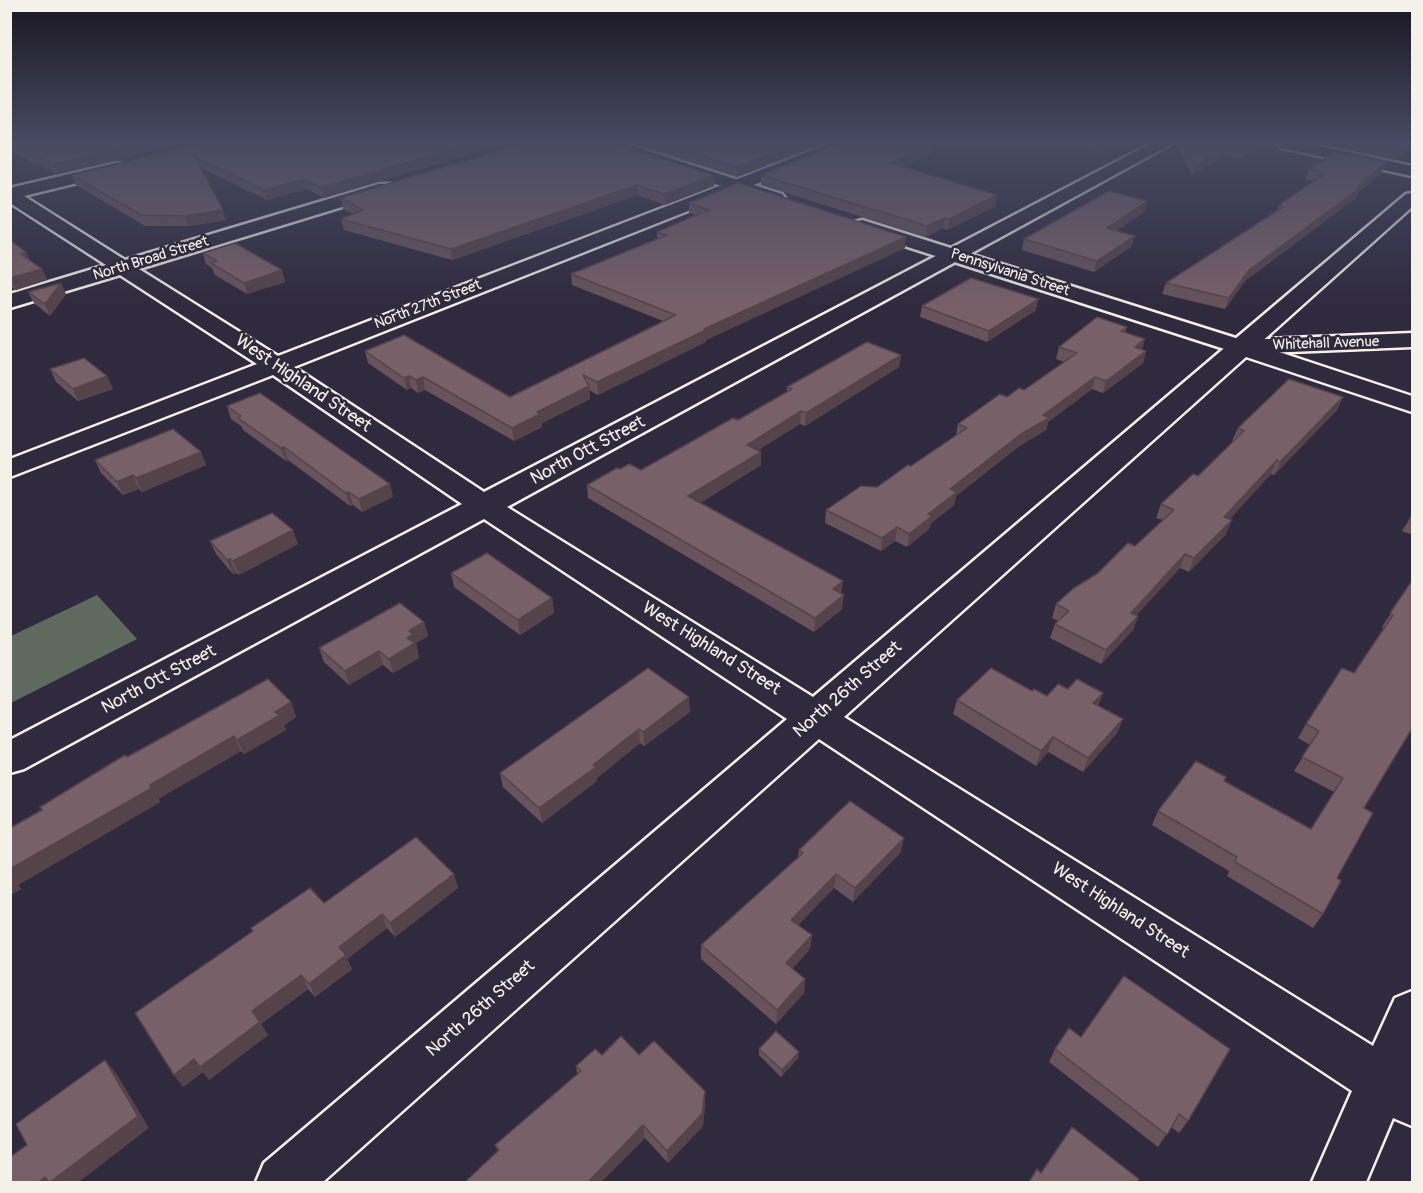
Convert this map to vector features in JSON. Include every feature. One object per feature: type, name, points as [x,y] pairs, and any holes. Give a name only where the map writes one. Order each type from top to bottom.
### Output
[{"type":"street","name":"West Highland Street","points":[[16,199],[275,365],[485,506],[1398,1091]]},
{"type":"street","name":"North Broad Street","points":[[10,301],[350,199]]},
{"type":"street","name":"North 27th Street","points":[[10,469],[701,199]]},
{"type":"street","points":[[777,199],[790,203]]},
{"type":"street","name":"North Ott Street","points":[[10,758],[1060,199]]},
{"type":"street","name":"North 26th Street","points":[[283,1182],[1412,199]]},
{"type":"street","name":"Pennsylvania Street","points":[[845,220],[1413,404]]},
{"type":"street","name":"Whitehall Avenue","points":[[1240,348],[1413,340]]},
{"type":"street","points":[[1339,1182],[1398,1091],[1413,1014]]},
{"type":"green space","points":[[97,595],[137,639],[11,703],[11,636]]},
{"type":"building","points":[[113,199],[217,199],[223,210],[185,216],[141,215]]},
{"type":"building","points":[[342,199],[597,199],[451,249],[341,219],[363,210]]},
{"type":"building","points":[[700,199],[787,199],[906,237],[704,329],[706,330],[597,382],[583,375],[589,386],[537,412],[540,414],[512,428],[423,377],[416,380],[409,376],[404,378],[365,351],[404,335],[510,397],[676,315],[571,274],[667,235],[657,232],[709,210],[689,203]]},
{"type":"building","points":[[838,199],[990,199],[949,219],[945,218],[927,226]]},
{"type":"building","points":[[1095,199],[1138,199],[1147,201],[1107,228],[1135,236],[1097,261],[1024,239]]},
{"type":"building","points":[[1288,199],[1346,199],[1249,270],[1229,298],[1166,283],[1283,207],[1279,205]]},
{"type":"building","points":[[10,240],[26,252],[21,254],[42,269],[10,278]]},
{"type":"building","points":[[235,243],[282,270],[244,283],[211,263],[217,261],[203,253]]},
{"type":"building","points":[[971,278],[1039,299],[989,331],[922,306]]},
{"type":"building","points":[[61,283],[45,304],[28,292]]},
{"type":"building","points":[[1097,317],[1127,327],[1121,331],[1145,339],[1135,347],[1146,351],[1106,381],[1095,377],[1043,415],[1049,418],[1021,434],[950,489],[957,492],[928,514],[932,516],[909,534],[897,527],[882,538],[826,510],[861,486],[877,487],[908,465],[911,466],[967,428],[958,424],[1000,394],[1007,397],[1019,388],[1024,390],[1077,353],[1059,347]]},
{"type":"building","points":[[867,342],[901,355],[806,413],[801,411],[747,445],[761,452],[688,496],[843,581],[833,589],[844,595],[815,618],[587,485],[629,464],[641,470],[733,418],[738,420],[792,389],[787,387]]},
{"type":"building","points":[[84,358],[107,376],[73,389],[50,369]]},
{"type":"building","points":[[1289,379],[1343,397],[1280,462],[1277,460],[1224,517],[1232,520],[1194,558],[1185,554],[1131,613],[1138,616],[1106,650],[1055,624],[1069,611],[1056,604],[1074,588],[1098,573],[1128,543],[1135,546],[1174,510],[1161,504],[1193,474],[1198,476],[1244,431],[1238,428]]},
{"type":"building","points":[[260,393],[390,484],[359,499],[349,492],[346,493],[284,447],[281,448],[238,418],[241,416],[227,406]]},
{"type":"building","points":[[173,429],[201,452],[136,478],[133,475],[117,482],[95,460]]},
{"type":"building","points":[[272,513],[293,530],[233,561],[227,560],[210,541]]},
{"type":"building","points":[[487,553],[552,598],[518,620],[451,573]]},
{"type":"building","points":[[1413,579],[1413,727],[1364,808],[1373,813],[1337,878],[1341,881],[1323,914],[1235,862],[1237,857],[1158,811],[1196,761],[1226,777],[1224,781],[1311,829],[1343,778],[1302,757],[1319,731],[1306,724],[1342,668],[1354,673],[1393,615],[1390,613]]},
{"type":"building","points":[[400,603],[424,622],[409,631],[413,634],[407,638],[415,643],[389,659],[379,651],[345,671],[319,648]]},
{"type":"building","points":[[648,668],[689,697],[643,732],[639,729],[593,765],[596,767],[539,808],[500,773]]},
{"type":"building","points":[[991,668],[1032,691],[1034,689],[1047,696],[1058,684],[1068,689],[1077,679],[1103,693],[1093,703],[1123,719],[1088,758],[1053,737],[1041,751],[957,700]]},
{"type":"building","points":[[268,679],[291,702],[275,712],[280,715],[237,740],[234,736],[150,785],[152,788],[10,869],[10,828],[42,810],[40,807],[125,755],[127,757]]},
{"type":"building","points":[[850,801],[904,838],[855,888],[836,874],[791,920],[812,935],[786,963],[805,979],[777,1010],[701,945],[803,853],[799,850]]},
{"type":"building","points":[[416,837],[454,874],[390,923],[382,914],[339,947],[346,955],[309,984],[301,975],[252,1011],[260,1022],[200,1067],[194,1059],[174,1075],[135,1013],[253,931],[251,928],[310,888],[324,903]]},
{"type":"building","points":[[1124,976],[1230,1049],[1188,1121],[1179,1114],[1167,1135],[1055,1049],[1069,1028],[1081,1037]]},
{"type":"building","points":[[776,1031],[799,1052],[782,1070],[759,1049]]},
{"type":"building","points":[[621,1036],[639,1055],[654,1041],[705,1091],[702,1114],[667,1151],[643,1125],[588,1182],[465,1182],[499,1150],[495,1145],[581,1071],[576,1066],[595,1049],[602,1055]]},
{"type":"building","points":[[105,1060],[138,1116],[50,1182],[45,1177],[39,1182],[10,1182],[10,1157],[27,1145],[16,1124]]},
{"type":"building","points":[[1072,1127],[1139,1179],[1137,1182],[1029,1182],[1037,1169],[1041,1173]]}]
